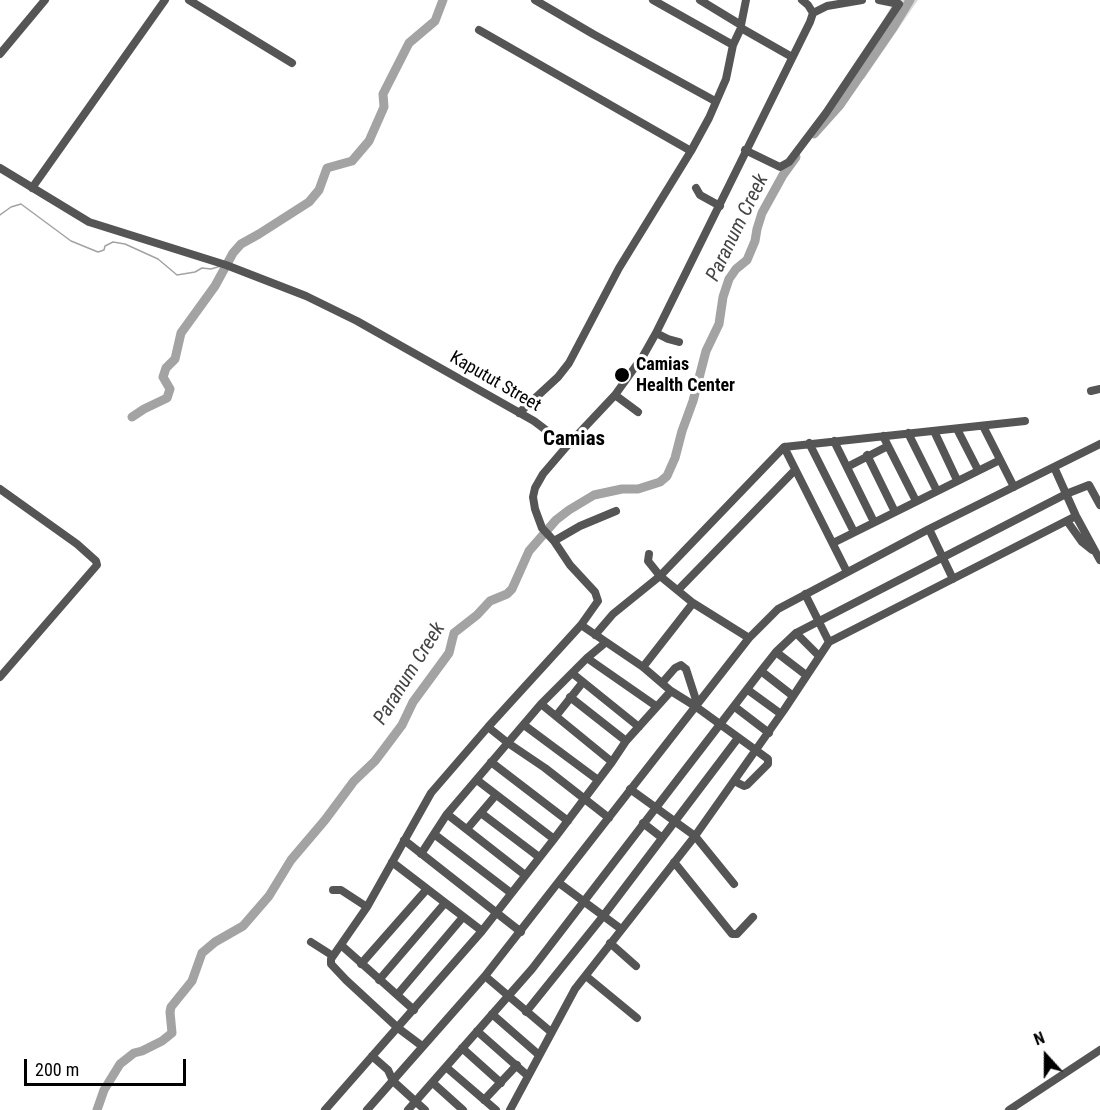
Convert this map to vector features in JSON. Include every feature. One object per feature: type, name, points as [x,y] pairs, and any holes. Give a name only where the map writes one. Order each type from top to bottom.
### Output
[{"type":"street","points":[[0,54],[45,0]]},
{"type":"street","points":[[32,188],[165,0]]},
{"type":"street","points":[[189,0],[292,63]]},
{"type":"street","points":[[535,0],[715,101]]},
{"type":"street","points":[[653,0],[733,45]]},
{"type":"street","points":[[700,0],[792,57]]},
{"type":"street","points":[[519,413],[558,377],[569,363],[619,268],[691,151],[726,79],[746,0]]},
{"type":"street","points":[[802,0],[813,13]]},
{"type":"street","points":[[422,1046],[398,1028],[331,964],[333,956],[367,907],[431,793],[581,625],[598,601],[597,596],[542,528],[535,509],[533,497],[535,488],[543,474],[567,446],[615,395],[643,356],[720,206],[813,13],[827,6],[862,0]]},
{"type":"street","points":[[745,150],[780,167],[789,162],[826,113],[899,4],[879,0]]},
{"type":"street","points":[[478,30],[691,151]]},
{"type":"street","name":"Kaputut Street","points":[[0,168],[89,222],[221,263],[306,296],[357,321],[534,421],[567,446]]},
{"type":"street","points":[[696,188],[700,195],[720,206]]},
{"type":"street","points":[[656,333],[679,342]]},
{"type":"street","points":[[615,395],[638,412]]},
{"type":"street","points":[[595,635],[613,614],[660,576],[784,447],[1024,421]]},
{"type":"street","points":[[983,426],[1014,487]]},
{"type":"street","points":[[957,429],[978,470]]},
{"type":"street","points":[[934,431],[957,480]]},
{"type":"street","points":[[908,433],[937,491]]},
{"type":"street","points":[[883,436],[916,501]]},
{"type":"street","points":[[834,441],[874,522]]},
{"type":"street","points":[[809,443],[854,532]]},
{"type":"street","points":[[367,1110],[485,976],[748,638],[778,609],[929,529],[1100,444]]},
{"type":"street","points":[[847,467],[888,446]]},
{"type":"street","points":[[784,447],[847,572]]},
{"type":"street","points":[[867,455],[895,512]]},
{"type":"street","points":[[833,543],[1000,460]]},
{"type":"street","points":[[1054,467],[1076,516],[1100,560]]},
{"type":"street","points":[[678,590],[795,470]]},
{"type":"street","points":[[408,1110],[532,969],[735,707],[761,670],[796,633],[1066,494],[1089,485],[1100,505]]},
{"type":"street","points":[[0,489],[77,544],[96,561],[97,565],[0,677]]},
{"type":"street","points":[[552,539],[616,511]]},
{"type":"street","points":[[510,1110],[564,1005],[695,836],[769,733],[829,642],[1076,516]]},
{"type":"street","points":[[1067,521],[1086,546],[1094,551]]},
{"type":"street","points":[[929,529],[953,579]]},
{"type":"street","points":[[649,554],[648,561],[660,576],[693,603],[748,638]]},
{"type":"street","points":[[805,594],[829,642]]},
{"type":"street","points":[[643,667],[693,603]]},
{"type":"street","points":[[581,625],[643,667],[670,691],[696,704],[768,759],[768,764],[747,786],[734,781]]},
{"type":"street","points":[[796,633],[819,656]]},
{"type":"street","points":[[421,854],[447,814],[541,704],[605,643]]},
{"type":"street","points":[[776,652],[806,675]]},
{"type":"street","points":[[587,658],[656,706]]},
{"type":"street","points":[[662,683],[675,668],[681,665],[686,669],[696,704]]},
{"type":"street","points":[[761,670],[793,696]]},
{"type":"street","points":[[572,673],[639,727]]},
{"type":"street","points":[[556,716],[583,682]]},
{"type":"street","points":[[748,690],[781,714]]},
{"type":"street","points":[[325,1110],[482,931],[568,821],[626,741],[670,691]]},
{"type":"street","points":[[570,697],[626,741]]},
{"type":"street","points":[[541,704],[612,762]]},
{"type":"street","points":[[735,707],[769,733]]},
{"type":"street","points":[[524,725],[598,780]]},
{"type":"street","points":[[488,727],[609,818]]},
{"type":"street","points":[[526,1012],[604,915],[738,738]]},
{"type":"street","points":[[491,762],[568,821]]},
{"type":"street","points":[[477,780],[554,839]]},
{"type":"street","points":[[630,789],[695,836],[735,884]]},
{"type":"street","points":[[466,830],[496,795]]},
{"type":"street","points":[[481,813],[539,857]]},
{"type":"street","points":[[447,814],[525,875]]},
{"type":"street","points":[[643,823],[661,837]]},
{"type":"street","points":[[434,834],[511,893]]},
{"type":"street","points":[[404,840],[521,932]]},
{"type":"street","points":[[392,862],[482,931]]},
{"type":"street","points":[[674,862],[732,934],[737,934],[753,917]]},
{"type":"street","points":[[558,883],[621,929]]},
{"type":"street","points":[[361,964],[427,889]]},
{"type":"street","points":[[333,890],[341,890],[367,907]]},
{"type":"street","points":[[380,980],[445,903]]},
{"type":"street","points":[[398,995],[463,917]]},
{"type":"street","points":[[311,942],[333,956]]},
{"type":"street","points":[[610,943],[636,966]]},
{"type":"street","points":[[341,945],[414,1010]]},
{"type":"street","points":[[485,976],[551,1032]]},
{"type":"street","points":[[586,976],[637,1018]]},
{"type":"street","points":[[492,1014],[539,1055]]},
{"type":"street","points":[[477,1031],[528,1076]]},
{"type":"street","points":[[462,1048],[501,1083]]},
{"type":"street","points":[[1009,1110],[1100,1050]]},
{"type":"street","points":[[372,1056],[388,1070],[393,1081],[425,1110]]},
{"type":"street","points":[[484,1100],[517,1065]]},
{"type":"street","points":[[446,1067],[496,1110]]},
{"type":"street","points":[[433,1083],[463,1110]]},
{"type":"shaded area","points":[[895,0],[918,0],[864,79],[850,77]]},
{"type":"waterway","points":[[132,417],[167,398],[170,389],[163,377],[166,368],[175,359],[181,333],[215,286],[233,253],[241,244],[309,202],[319,190],[327,168],[352,161],[369,141],[384,107],[383,94],[409,43],[435,21],[443,0]]},
{"type":"waterway","name":"Paranum Creek","points":[[814,134],[840,105],[910,0]]},
{"type":"waterway","name":"Paranum Creek","points":[[97,1110],[104,1090],[120,1064],[134,1053],[162,1041],[172,1033],[171,1007],[192,981],[202,953],[215,942],[243,926],[269,896],[291,860],[354,781],[375,761],[402,725],[413,702],[449,653],[454,633],[477,615],[490,601],[507,594],[512,589],[529,551],[556,520],[569,510],[594,495],[622,489],[638,489],[660,482],[667,476],[693,401],[706,351],[719,324],[723,297],[729,279],[747,260],[755,241],[762,213],[796,157]]},
{"type":"waterway","points":[[0,215],[11,207],[21,204],[71,241],[98,252],[113,242],[125,244],[158,259],[177,275],[195,272],[202,268],[211,269],[221,266]]},
{"type":"place","name":"Camias Health Center","points":[[622,375]]},
{"type":"district","name":"Camias","points":[[574,440]]}]
